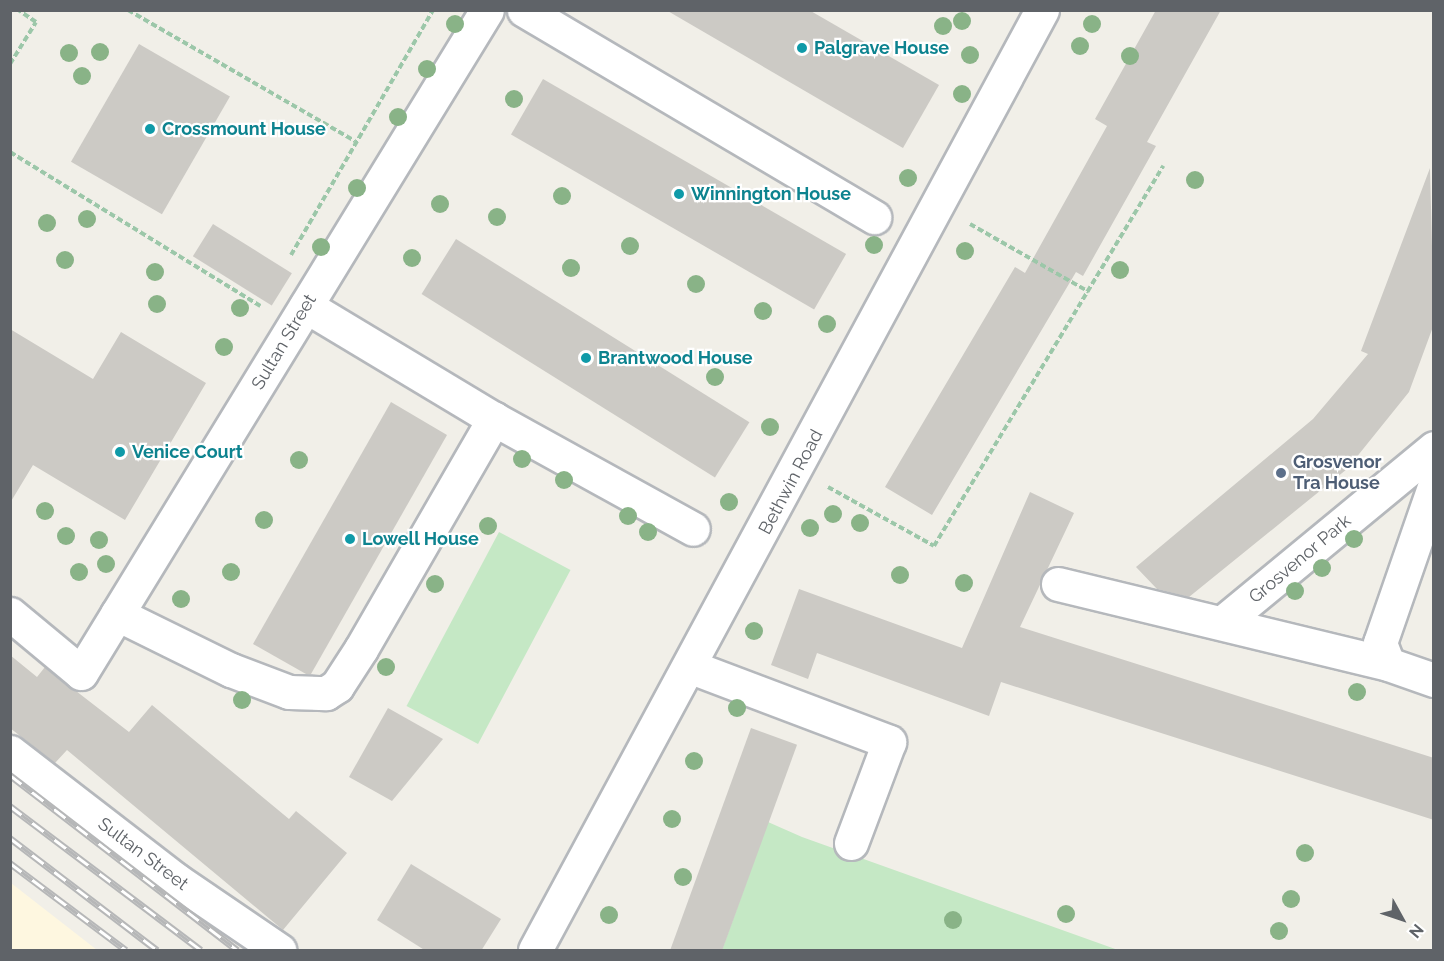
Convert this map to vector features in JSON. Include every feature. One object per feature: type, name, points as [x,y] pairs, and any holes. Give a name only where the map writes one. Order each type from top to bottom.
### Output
[{"type":"street","name":"Sultan Street","points":[[10,614],[81,673],[487,10]]},
{"type":"street","points":[[524,10],[874,217]]},
{"type":"street","name":"Bethwin Road","points":[[535,951],[691,667],[1042,10]]},
{"type":"street","points":[[300,316],[495,419],[693,529]]},
{"type":"street","points":[[117,614],[231,670],[289,692],[326,693],[337,686],[362,649],[495,419]]},
{"type":"street","name":"Grosvenor Park","points":[[1222,623],[1434,448]]},
{"type":"street","points":[[1388,664],[1380,643],[1434,487]]},
{"type":"street","name":"Grosvenor Park","points":[[1058,584],[1388,664],[1434,680]]},
{"type":"street","points":[[691,667],[889,742],[851,843]]},
{"type":"street","name":"Sultan Street","points":[[10,752],[176,880],[279,951]]},
{"type":"path","points":[[10,64],[36,22],[18,10]]},
{"type":"path","points":[[128,10],[355,141]]},
{"type":"path","points":[[289,253],[433,10]]},
{"type":"path","points":[[10,152],[300,316]]},
{"type":"path","points":[[796,470],[934,546],[1163,166]]},
{"type":"path","points":[[938,206],[1089,292]]},
{"type":"shaded area","points":[[11,883],[97,950],[11,950]]},
{"type":"green space","points":[[499,532],[571,570],[478,744],[407,706]]},
{"type":"green space","points":[[768,822],[802,837],[1118,950],[722,950]]},
{"type":"building","name":"Palgrave House","points":[[666,10],[809,10],[939,85],[903,148]]},
{"type":"building","points":[[1156,10],[1221,10],[1147,142],[1156,146],[1083,276],[1076,272],[932,515],[885,487],[1015,267],[1025,273],[1107,126],[1095,119]]},
{"type":"building","name":"Crossmount House","points":[[139,44],[230,96],[162,214],[71,162]]},
{"type":"building","name":"Winnington House","points":[[543,79],[846,254],[814,309],[511,134]]},
{"type":"building","points":[[1430,168],[1434,324],[1409,392],[1347,469],[1189,597],[1157,589],[1136,567],[1313,419],[1368,354],[1361,351]]},
{"type":"building","points":[[213,224],[292,273],[272,306],[193,256]]},
{"type":"building","name":"Brantwood House","points":[[456,239],[749,422],[715,477],[422,294]]},
{"type":"building","name":"Venice Court","points":[[10,329],[93,379],[121,332],[206,383],[125,520],[33,465],[10,503]]},
{"type":"building","name":"Lowell House","points":[[391,402],[447,435],[311,674],[306,674],[253,644]]},
{"type":"building","points":[[1030,492],[1074,513],[1020,627],[1434,758],[1434,820],[1001,682],[989,716],[817,653],[808,679],[771,665],[799,589],[962,648]]},
{"type":"building","points":[[10,655],[37,677],[45,667],[129,732],[152,705],[289,819],[296,811],[347,853],[283,930],[67,750],[55,763],[10,728]]},
{"type":"building","points":[[388,708],[443,739],[392,801],[349,777]]},
{"type":"building","points":[[751,728],[797,745],[722,950],[670,950]]},
{"type":"building","points":[[411,864],[501,919],[481,951],[426,951],[377,920]]},
{"type":"railway","points":[[10,775],[237,950]]},
{"type":"railway","points":[[10,806],[201,950]]},
{"type":"railway","points":[[10,838],[157,950]]},
{"type":"railway","points":[[10,863],[126,950]]},
{"type":"place","name":"Palgrave House","points":[[802,48]]},
{"type":"place","name":"Crossmount House","points":[[150,129]]},
{"type":"place","name":"Winnington House","points":[[679,194]]},
{"type":"place","name":"Brantwood House","points":[[586,358]]},
{"type":"place","name":"Venice Court","points":[[120,452]]},
{"type":"place","name":"Grosvenor Tra House","points":[[1281,473]]},
{"type":"place","name":"Lowell House","points":[[350,539]]}]
